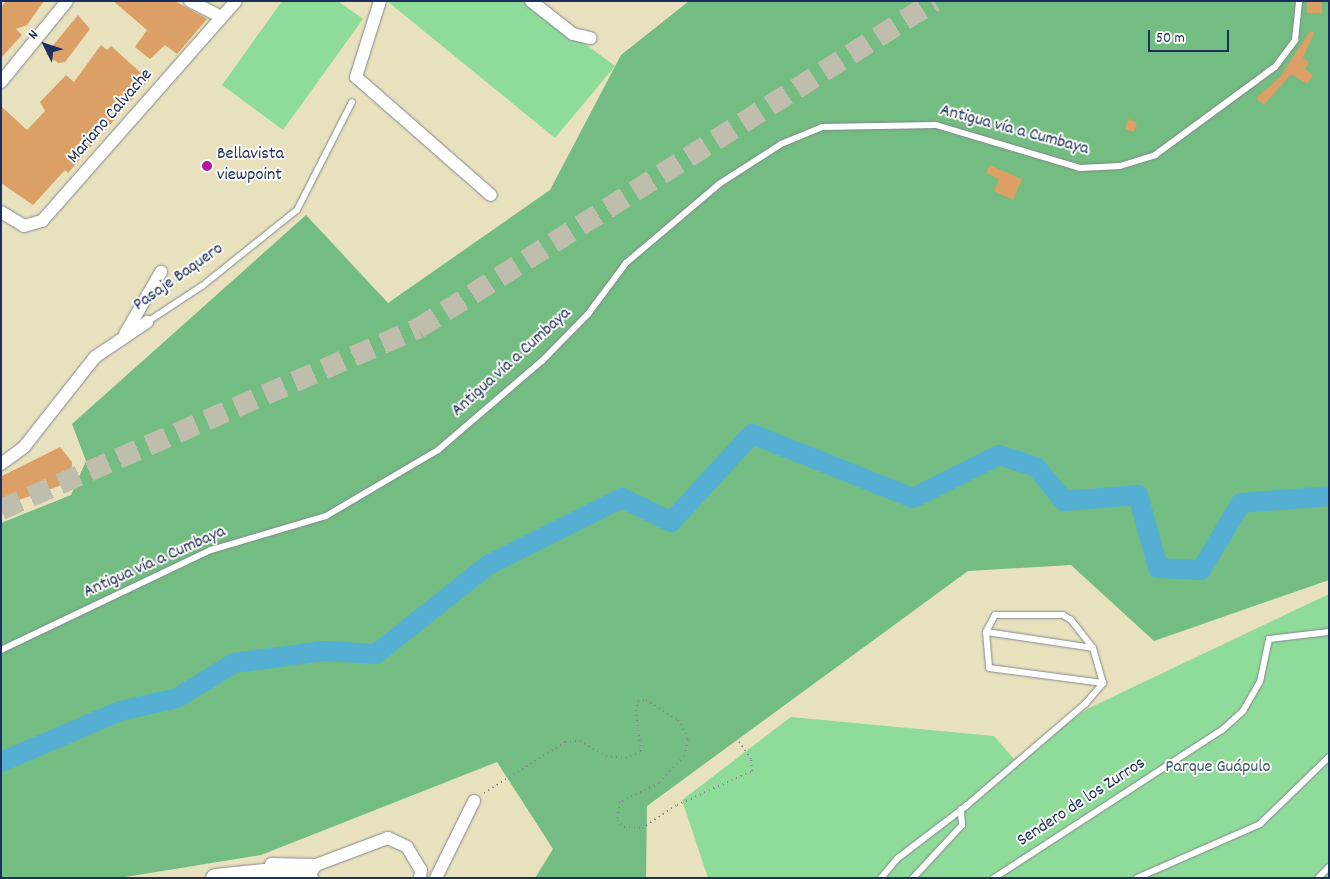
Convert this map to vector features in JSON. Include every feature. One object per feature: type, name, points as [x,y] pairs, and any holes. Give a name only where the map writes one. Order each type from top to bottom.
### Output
[{"type":"main road","points":[[215,878],[252,872],[284,870],[310,873]]},
{"type":"street","points":[[1,82],[67,1]]},
{"type":"street","points":[[190,1],[221,17]]},
{"type":"street","name":"Mariano Calvache","points":[[1,212],[24,226],[42,221],[236,1]]},
{"type":"street","points":[[380,1],[356,77],[491,195]]},
{"type":"street","points":[[531,1],[573,34],[591,38]]},
{"type":"street","points":[[124,336],[161,272]]},
{"type":"street","name":"Pasaje Baquero","points":[[1,464],[24,447],[95,357],[147,322]]},
{"type":"street","points":[[436,878],[474,801]]},
{"type":"street","points":[[310,873],[388,838],[407,848],[421,870],[420,878]]},
{"type":"lane","name":"Antigua vía a Cumbaya","points":[[1,650],[211,550],[326,516],[438,450],[542,361],[588,314],[626,263],[719,184],[781,144],[822,127],[936,124],[1080,168],[1120,166],[1156,155],[1275,67],[1295,40],[1299,1]]},
{"type":"lane","name":"Pasaje Baquero","points":[[147,322],[202,286],[297,210],[352,102]]},
{"type":"lane","points":[[1002,612],[1063,615],[1093,648],[1103,683],[989,668],[986,632],[1002,612]]},
{"type":"lane","points":[[986,632],[1093,648]]},
{"type":"lane","name":"Sendero de los Zurros","points":[[994,878],[1222,730],[1243,711],[1260,682],[1269,639],[1329,632]]},
{"type":"lane","points":[[881,878],[912,846],[961,810],[1085,704],[1103,683]]},
{"type":"lane","points":[[1137,878],[1260,824],[1329,757]]},
{"type":"lane","points":[[913,878],[962,825],[961,810]]},
{"type":"lane","points":[[1318,878],[1329,867]]},
{"type":"path","points":[[474,801],[547,750],[565,742],[580,741],[606,756],[619,758],[641,751],[636,711],[638,701],[646,700],[678,720],[688,740],[684,756],[659,783],[620,802],[617,820],[624,827],[642,828],[677,805],[752,771],[751,759],[739,742]]},
{"type":"green space","points":[[282,1],[338,1],[363,19],[283,130],[222,85]]},
{"type":"green space","points":[[387,1],[527,1],[615,66],[555,138]]},
{"type":"green space","points":[[689,1],[1329,1],[1329,580],[1154,641],[1071,565],[968,571],[647,806],[646,878],[535,878],[553,849],[497,762],[261,855],[119,878],[1,878],[1,523],[71,495],[86,461],[72,424],[306,215],[388,303],[550,190],[621,55]]},
{"type":"green space","name":"Parque Guápulo","points":[[1329,594],[1329,878],[708,878],[682,800],[791,717],[994,736],[1014,759],[1087,709]]},
{"type":"building","points":[[6,1],[44,1],[27,25],[16,29],[22,35],[1,58],[1,7]]},
{"type":"building","points":[[113,1],[175,1],[207,19],[177,54],[165,45],[150,59],[135,47],[147,30]]},
{"type":"building","points":[[1307,1],[1322,1],[1322,13],[1307,13]]},
{"type":"building","points":[[78,15],[90,29],[65,62],[58,63],[46,54]]},
{"type":"building","points":[[1310,31],[1314,33],[1303,58],[1309,62],[1305,69],[1313,75],[1307,84],[1291,74],[1264,105],[1256,98],[1280,77]]},
{"type":"building","points":[[101,45],[107,50],[111,46],[149,80],[68,173],[65,170],[33,205],[1,183],[1,106],[27,130],[45,111],[40,102],[66,75],[74,82]]},
{"type":"building","points":[[1128,119],[1137,122],[1134,132],[1125,129]]},
{"type":"building","points":[[990,165],[1022,179],[1013,200],[994,191],[999,179],[986,173]]},
{"type":"building","points":[[60,447],[72,462],[71,482],[1,506],[2,476]]},
{"type":"waterway","points":[[1,762],[120,711],[177,698],[234,663],[324,651],[376,654],[488,565],[622,498],[671,522],[752,434],[913,498],[999,455],[1036,467],[1064,501],[1138,495],[1158,568],[1201,570],[1241,503],[1329,496]]},
{"type":"tunnel","points":[[1,509],[418,328],[934,1]]},
{"type":"place","name":"Bellavista viewpoint","points":[[207,166]]}]
